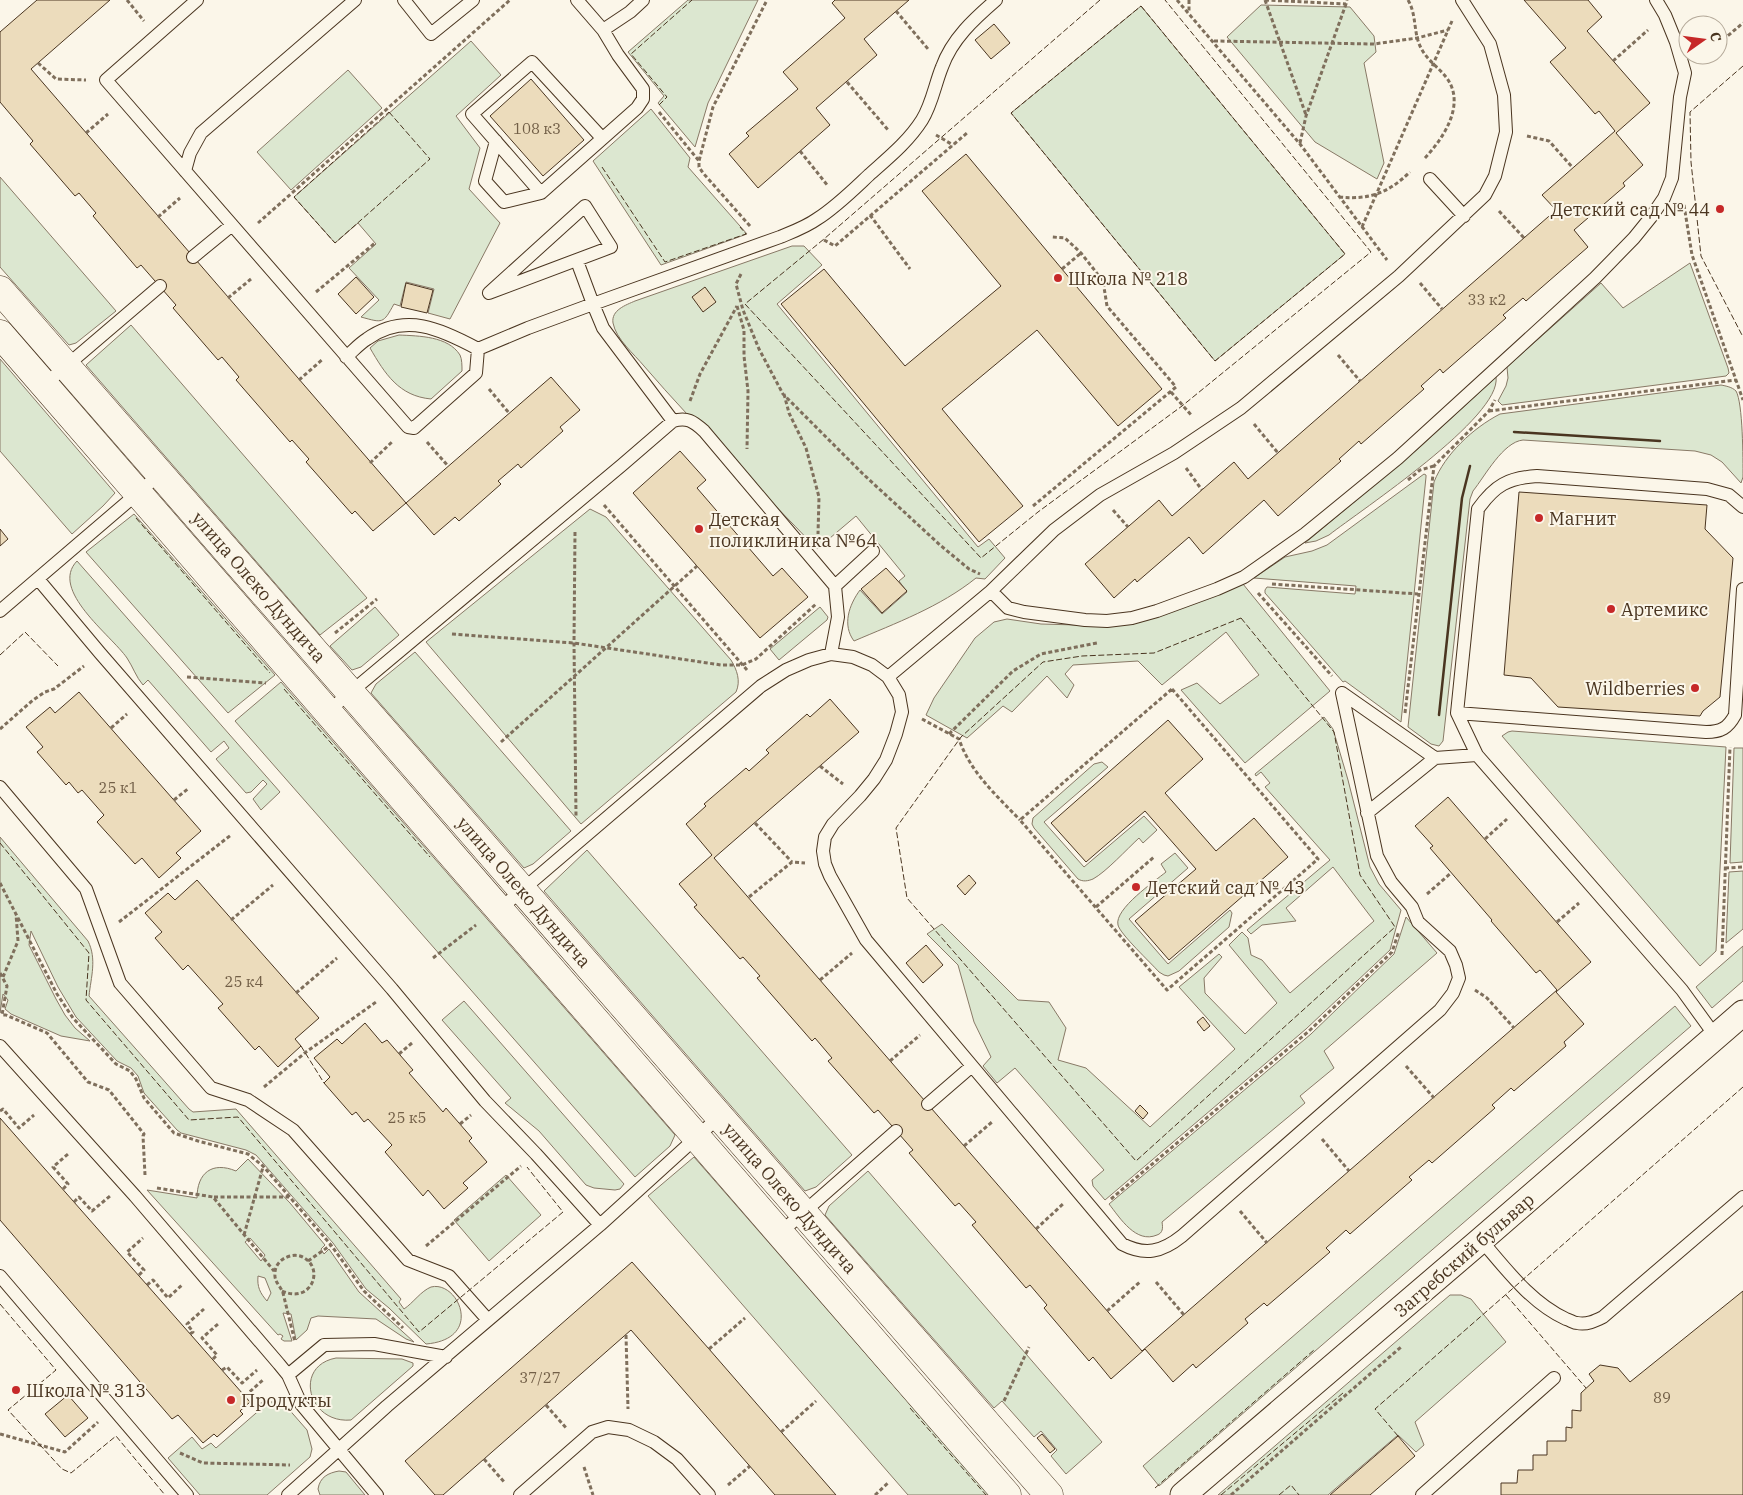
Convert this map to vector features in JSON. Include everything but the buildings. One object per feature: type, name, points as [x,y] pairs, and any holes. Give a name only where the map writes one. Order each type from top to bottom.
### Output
[{"type":"street","name":"улица Олеко Дундича","points":[[0,290],[1049,1495]]},
{"type":"street","name":"улица Олеко Дундича","points":[[0,334],[327,712],[489,916],[696,1137],[1007,1495]]},
{"type":"street","name":"Загребский бульвар","points":[[1183,1495],[1482,1240],[1743,1013]]},
{"type":"lane","points":[[197,0],[106,80],[346,357],[411,427],[476,373],[478,349]]},
{"type":"lane","points":[[184,171],[201,132],[355,0]]},
{"type":"lane","points":[[404,0],[431,34],[473,0]]},
{"type":"lane","points":[[496,141],[486,182],[504,202],[541,193],[637,108],[643,99],[644,89],[618,55],[603,30],[577,0]]},
{"type":"lane","points":[[603,30],[644,0]]},
{"type":"lane","points":[[478,349],[528,328],[806,226],[841,202],[902,145],[925,114],[942,65],[958,37],[996,0]]},
{"type":"lane","points":[[888,677],[991,591],[1054,530],[1100,495],[1207,432],[1241,408],[1325,340],[1403,272],[1486,195],[1495,176],[1506,132],[1504,95],[1490,44],[1462,0]]},
{"type":"lane","points":[[991,591],[1008,608],[1085,620],[1108,621],[1132,618],[1157,611],[1218,589],[1244,577],[1306,534],[1398,458],[1595,278],[1627,245],[1651,217],[1664,198],[1672,178],[1680,97],[1685,73],[1676,42],[1665,15],[1656,0]]},
{"type":"lane","points":[[541,193],[472,114],[532,62],[602,138]]},
{"type":"lane","points":[[1430,179],[1464,216]]},
{"type":"lane","points":[[585,206],[611,247],[577,261],[490,294],[585,206]]},
{"type":"lane","points":[[193,257],[232,225]]},
{"type":"lane","points":[[577,261],[603,328],[678,419]]},
{"type":"lane","points":[[44,386],[160,286]]},
{"type":"lane","points":[[346,357],[367,339],[384,329],[405,324],[425,326],[459,339],[478,349]]},
{"type":"lane","points":[[327,712],[678,419],[691,420],[704,431],[835,586],[838,617],[831,654]]},
{"type":"lane","points":[[0,611],[160,474]]},
{"type":"lane","points":[[1716,1037],[1682,990],[1477,755],[1457,713],[1478,508],[1487,496],[1501,484],[1520,477],[1537,476],[1707,488],[1730,495],[1743,507]]},
{"type":"lane","points":[[835,586],[873,550]]},
{"type":"lane","points":[[38,579],[100,654],[392,988],[486,1101],[548,1166],[600,1225]]},
{"type":"lane","points":[[1457,713],[1706,732],[1724,729],[1731,723],[1735,715],[1743,589]]},
{"type":"lane","points":[[489,916],[761,686],[786,670],[809,660],[831,654],[853,657],[872,665],[888,677],[899,694],[902,712],[886,760],[860,796],[833,824],[826,837],[823,851],[825,864],[830,876],[866,940],[1122,1244],[1133,1250],[1146,1252],[1159,1250],[1172,1244],[1227,1197],[1440,1010],[1453,993],[1459,978],[1450,952],[1418,922],[1412,907],[1391,882],[1377,856],[1342,693],[1435,758]]},
{"type":"lane","points":[[1367,813],[1435,758],[1477,755]]},
{"type":"lane","points":[[0,787],[86,889],[120,983],[211,1088],[248,1100],[293,1130],[408,1260],[449,1276],[488,1320]]},
{"type":"lane","points":[[0,1046],[135,1196],[288,1375],[301,1404],[377,1495]]},
{"type":"lane","points":[[928,1104],[972,1066]]},
{"type":"lane","points":[[288,1495],[600,1225],[720,1116]]},
{"type":"lane","points":[[780,1233],[896,1131]]},
{"type":"lane","points":[[1482,1240],[1535,1300],[1554,1313],[1577,1323],[1591,1323],[1603,1317],[1743,1197]]},
{"type":"lane","points":[[0,1276],[187,1495]]},
{"type":"lane","points":[[288,1375],[324,1345],[374,1344],[446,1357]]},
{"type":"lane","points":[[1422,1495],[1554,1378]]},
{"type":"lane","points":[[514,1491],[580,1443],[592,1432],[608,1427],[629,1430],[654,1442],[677,1459],[709,1495]]},
{"type":"path","points":[[242,237],[335,158],[510,0]]},
{"type":"path","points":[[767,0],[713,107],[699,167],[754,232],[760,244],[748,261],[736,284],[740,301],[759,349],[783,394],[789,412],[806,448],[818,498],[818,566]]},
{"type":"path","points":[[1177,0],[1300,144],[1362,227],[1403,272],[1442,309]]},
{"type":"path","points":[[1189,0],[1189,14]]},
{"type":"path","points":[[1300,144],[1306,116],[1347,2],[1265,0],[1306,116]]},
{"type":"path","points":[[1408,0],[1413,8],[1417,38],[1425,55],[1447,78],[1453,88],[1454,108],[1446,129],[1440,141],[1418,165]]},
{"type":"path","points":[[896,12],[942,65]]},
{"type":"path","points":[[1362,227],[1454,15]]},
{"type":"path","points":[[1613,61],[1665,15]]},
{"type":"path","points":[[1728,36],[1743,23]]},
{"type":"path","points":[[1213,42],[1374,44],[1417,38],[1448,30]]},
{"type":"path","points":[[38,63],[56,79],[106,80]]},
{"type":"path","points":[[847,82],[902,145]]},
{"type":"path","points":[[86,134],[124,100]]},
{"type":"path","points":[[663,117],[699,161]]},
{"type":"path","points":[[834,246],[967,132]]},
{"type":"path","points":[[1506,132],[1549,140],[1573,168]]},
{"type":"path","points":[[800,151],[841,202]]},
{"type":"path","points":[[1339,197],[1355,199],[1376,195],[1391,188],[1411,172]]},
{"type":"path","points":[[1672,178],[1682,193],[1692,255],[1743,400]]},
{"type":"path","points":[[158,217],[196,184]]},
{"type":"path","points":[[1486,195],[1524,238]]},
{"type":"path","points":[[870,215],[910,269]]},
{"type":"path","points":[[1033,506],[1176,387],[1107,306],[1102,281],[1081,253],[1065,238],[1052,237]]},
{"type":"path","points":[[301,304],[374,243]]},
{"type":"path","points":[[1062,269],[1081,253]]},
{"type":"path","points":[[228,298],[267,265]]},
{"type":"path","points":[[678,419],[740,301]]},
{"type":"path","points":[[738,306],[744,330],[744,356],[748,390],[746,480]]},
{"type":"path","points":[[1325,340],[1360,381]]},
{"type":"path","points":[[299,380],[337,346]]},
{"type":"path","points":[[476,373],[509,413]]},
{"type":"path","points":[[1489,411],[1736,380]]},
{"type":"path","points":[[1171,392],[1207,432]]},
{"type":"path","points":[[783,394],[863,474],[969,570],[1002,581]]},
{"type":"path","points":[[1405,715],[1434,466],[1489,411],[1496,397]]},
{"type":"path","points":[[1241,408],[1278,453]]},
{"type":"path","points":[[370,463],[411,427],[448,466]]},
{"type":"path","points":[[592,491],[761,686]]},
{"type":"path","points":[[574,824],[576,815],[574,678],[575,528],[578,502]]},
{"type":"path","points":[[501,742],[697,566]]},
{"type":"path","points":[[1268,584],[1418,594]]},
{"type":"path","points":[[413,640],[428,645],[444,634],[574,643],[721,665],[742,665],[756,660],[835,586]]},
{"type":"path","points":[[1254,590],[1333,677]]},
{"type":"path","points":[[333,634],[377,599]]},
{"type":"path","points":[[950,734],[1014,671],[1041,654],[1106,643]]},
{"type":"path","points":[[0,729],[33,700],[45,692],[54,689],[100,654]]},
{"type":"path","points":[[187,677],[272,683]]},
{"type":"path","points":[[902,712],[916,715],[959,740],[965,756],[985,782],[1167,990],[1318,859],[1172,689],[1020,820]]},
{"type":"path","points":[[1722,956],[1730,747],[1724,729]]},
{"type":"path","points":[[820,766],[860,796]]},
{"type":"path","points":[[1485,839],[1522,807]]},
{"type":"path","points":[[103,934],[247,822]]},
{"type":"path","points":[[755,823],[792,862],[825,864]]},
{"type":"path","points":[[1095,907],[1154,857]]},
{"type":"path","points":[[749,898],[792,862]]},
{"type":"path","points":[[1724,868],[1743,867]]},
{"type":"path","points":[[231,920],[290,871]]},
{"type":"path","points":[[1412,907],[1451,872]]},
{"type":"path","points":[[0,883],[57,994],[73,1018],[116,1064],[130,1071],[136,1079],[144,1098],[174,1133],[248,1154],[263,1166],[330,1245],[364,1291],[417,1340],[426,1354]]},
{"type":"path","points":[[1557,922],[1594,890]]},
{"type":"path","points":[[16,911],[18,941],[2,975],[7,986],[2,1015],[6,1015],[47,1034],[88,1082],[109,1090],[144,1134],[145,1181]]},
{"type":"path","points":[[433,958],[489,916]]},
{"type":"path","points":[[1107,1202],[1309,1031],[1392,952],[1399,929]]},
{"type":"path","points":[[820,980],[866,940]]},
{"type":"path","points":[[296,993],[354,944]]},
{"type":"path","points":[[1459,978],[1486,998],[1514,1028]]},
{"type":"path","points":[[248,1100],[306,1052],[392,988]]},
{"type":"path","points":[[890,1061],[935,1022]]},
{"type":"path","points":[[1393,1051],[1434,1098]]},
{"type":"path","points":[[964,1146],[1008,1108]]},
{"type":"path","points":[[0,1111],[3,1109],[16,1124]]},
{"type":"path","points":[[1309,1125],[1349,1171]]},
{"type":"path","points":[[437,1236],[524,1164]]},
{"type":"path","points":[[244,1235],[263,1166]]},
{"type":"path","points":[[56,1170],[68,1184],[63,1189]]},
{"type":"path","points":[[151,1188],[213,1197],[289,1197]]},
{"type":"path","points":[[1036,1229],[1078,1192]]},
{"type":"path","points":[[74,1202],[79,1197],[90,1210]]},
{"type":"path","points":[[213,1197],[274,1271]]},
{"type":"path","points":[[1227,1197],[1267,1243]]},
{"type":"path","points":[[308,1261],[330,1245]]},
{"type":"path","points":[[130,1255],[144,1270],[138,1275]]},
{"type":"path","points":[[288,1256],[299,1256],[308,1261],[313,1270],[313,1280],[309,1288],[301,1294],[291,1295],[282,1290],[275,1282],[274,1271],[279,1261],[288,1256]]},
{"type":"path","points":[[147,1285],[153,1280],[165,1294]]},
{"type":"path","points":[[1107,1310],[1141,1280]]},
{"type":"path","points":[[1156,1282],[1184,1315]]},
{"type":"path","points":[[282,1290],[301,1364]]},
{"type":"path","points":[[190,1334],[193,1332],[187,1324],[220,1295]]},
{"type":"path","points":[[709,1349],[745,1318]]},
{"type":"path","points":[[626,1334],[629,1430]]},
{"type":"path","points":[[204,1340],[217,1355],[213,1359]]},
{"type":"path","points":[[1001,1408],[1029,1347]]},
{"type":"path","points":[[222,1370],[227,1366],[240,1381]]},
{"type":"path","points":[[246,1396],[256,1386]]},
{"type":"path","points":[[780,1432],[816,1401]]},
{"type":"path","points":[[546,1405],[580,1443]]},
{"type":"path","points":[[0,1434],[65,1452],[113,1408]]},
{"type":"path","points":[[187,1456],[203,1463],[292,1465]]},
{"type":"path","points":[[484,1459],[514,1491]]},
{"type":"path","points":[[581,1459],[592,1495]]},
{"type":"path","points":[[724,1489],[750,1466]]},
{"type":"path","points":[[875,1495],[888,1483]]},
{"type":"green space","points":[[688,0],[758,0],[708,103],[695,147],[658,103],[664,96],[628,52]]},
{"type":"green space","points":[[1261,5],[1350,7],[1374,36],[1376,52],[1364,63],[1384,163],[1377,179],[1315,142],[1227,37]]},
{"type":"green space","points":[[1141,6],[1345,254],[1215,361],[1011,113]]},
{"type":"green space","points":[[471,41],[501,75],[456,116],[480,148],[469,189],[500,223],[450,319],[428,313],[434,289],[406,282],[400,306],[394,304],[385,318],[378,321],[361,317],[379,300],[349,268],[376,244],[358,223],[335,243],[294,197]]},
{"type":"green space","points":[[348,70],[382,108],[291,190],[257,152]]},
{"type":"green space","points":[[651,109],[690,158],[688,167],[747,234],[661,265],[593,161]]},
{"type":"green space","points":[[0,177],[116,311],[76,343],[69,345],[0,267]]},
{"type":"green space","points":[[792,246],[804,246],[822,265],[777,304],[978,547],[989,539],[1005,558],[985,579],[976,578],[933,606],[854,641],[848,628],[848,615],[860,590],[882,614],[907,592],[899,581],[905,576],[856,516],[817,549],[665,390],[621,340],[613,323],[614,315],[617,311],[635,301]]},
{"type":"green space","points":[[1690,263],[1728,368],[1729,373],[1726,376],[1502,405],[1498,401],[1506,386],[1508,378],[1507,367],[1601,283],[1623,308]]},
{"type":"green space","points":[[131,325],[367,598],[320,635],[86,365]]},
{"type":"green space","points":[[399,335],[432,338],[448,344],[460,355],[462,371],[431,399],[410,393],[387,375],[370,348],[378,341]]},
{"type":"green space","points":[[0,359],[115,493],[72,534],[0,451]]},
{"type":"green space","points":[[1496,377],[1492,394],[1477,415],[1427,462],[1329,535],[1316,541],[1305,543],[1420,447]]},
{"type":"green space","points":[[1721,385],[1736,391],[1738,397],[1743,445],[1743,477],[1741,483],[1722,462],[1711,455],[1695,451],[1523,440],[1516,442],[1502,453],[1473,491],[1470,499],[1443,741],[1439,746],[1431,744],[1408,727],[1434,482],[1445,462],[1461,443],[1470,434],[1500,414]]},
{"type":"green space","points":[[1424,474],[1426,477],[1401,722],[1345,681],[1343,682],[1265,593],[1267,587],[1355,594],[1356,586],[1254,578],[1285,557],[1312,551],[1327,545]]},
{"type":"green space","points":[[590,509],[606,517],[731,660],[737,672],[738,684],[736,692],[581,824],[426,642]]},
{"type":"green space","points":[[134,514],[275,675],[228,713],[86,552]]},
{"type":"green space","points":[[77,561],[280,792],[261,810],[253,799],[267,784],[263,780],[251,792],[246,793],[216,759],[229,748],[224,741],[211,752],[148,680],[143,685],[127,658],[86,612],[76,598],[71,585],[70,573]]},
{"type":"green space","points":[[1243,584],[1330,691],[1245,763],[1181,690],[1197,683],[1220,704],[1259,675],[1226,632],[1162,685],[1138,661],[1073,665],[1065,674],[1074,685],[1067,698],[1047,676],[1012,712],[1003,706],[967,738],[926,715],[934,698],[975,638],[994,622],[1007,619],[1041,624],[1113,626],[1173,611]]},
{"type":"green space","points":[[375,607],[399,635],[361,667],[352,670],[330,646]]},
{"type":"green space","points":[[820,607],[828,617],[827,620],[779,660],[770,649]]},
{"type":"green space","points":[[415,652],[571,831],[533,864],[524,868],[371,693],[376,684]]},
{"type":"green space","points":[[281,682],[675,1135],[670,1146],[635,1177],[235,721]]},
{"type":"green space","points":[[1324,717],[1333,729],[1370,867],[1379,884],[1401,910],[1390,950],[1306,1029],[1105,1200],[1093,1186],[1092,1180],[1104,1170],[1015,1068],[997,1083],[983,1066],[991,1057],[974,1022],[958,965],[927,934],[942,924],[1018,1000],[1049,1002],[1066,1028],[1058,1060],[1086,1068],[1150,1127],[1235,1049],[1179,987],[1219,954],[1222,957],[1204,978],[1205,993],[1245,1034],[1277,1003],[1229,945],[1242,932],[1248,938],[1251,955],[1262,960],[1290,993],[1374,921],[1333,867],[1286,908],[1296,921],[1262,925],[1251,934],[1247,930],[1330,860],[1265,787],[1270,783],[1261,772],[1256,776],[1255,774]]},
{"type":"green space","points":[[1512,731],[1726,747],[1716,951],[1700,966],[1502,736]]},
{"type":"green space","points":[[1734,748],[1743,748],[1743,862],[1730,863]]},
{"type":"green space","points":[[1102,762],[1108,767],[1044,822],[1084,867],[1144,816],[1157,830],[1143,843],[1139,838],[1098,876],[1082,881],[1078,879],[1034,828],[1032,824],[1033,818],[1094,764]]},
{"type":"green space","points":[[0,837],[88,941],[93,961],[89,996],[189,1109],[193,1112],[236,1109],[401,1299],[399,1302],[404,1309],[431,1287],[441,1287],[450,1292],[457,1301],[461,1311],[461,1322],[455,1332],[444,1340],[426,1344],[389,1308],[366,1289],[333,1243],[256,1155],[246,1150],[181,1133],[177,1130],[144,1093],[138,1076],[131,1068],[117,1061],[76,1017],[58,987],[31,931],[29,945],[56,999],[75,1028],[90,1041],[61,1036],[11,1014],[5,1009],[8,1000],[3,994],[0,1013]]},
{"type":"green space","points":[[587,850],[852,1155],[816,1187],[805,1191],[544,891]]},
{"type":"green space","points":[[1175,853],[1188,868],[1129,919],[1168,964],[1230,910],[1232,913],[1229,927],[1179,971],[1168,976],[1159,972],[1130,941],[1120,929],[1118,918],[1136,896],[1166,872],[1161,864]]},
{"type":"green space","points":[[1743,871],[1743,929],[1726,943],[1729,872]]},
{"type":"green space","points":[[1406,917],[1437,953],[1324,1051],[1334,1068],[1300,1096],[1305,1103],[1162,1222],[1162,1230],[1159,1234],[1149,1237],[1142,1236],[1129,1228],[1109,1204],[1311,1034],[1394,954]]},
{"type":"green space","points":[[1743,946],[1743,981],[1712,1008],[1696,987]]},
{"type":"green space","points":[[464,1001],[624,1184],[620,1189],[594,1188],[586,1185],[539,1131],[505,1103],[511,1098],[442,1020]]},
{"type":"green space","points":[[1675,1006],[1691,1026],[1159,1486],[1143,1466]]},
{"type":"green space","points":[[694,1157],[989,1495],[908,1495],[648,1196]]},
{"type":"green space","points":[[248,1159],[290,1203],[325,1245],[321,1249],[324,1254],[329,1249],[359,1292],[414,1342],[406,1339],[376,1319],[318,1316],[311,1318],[307,1330],[296,1340],[291,1314],[283,1313],[292,1341],[284,1341],[281,1339],[283,1336],[278,1335],[147,1190],[197,1198],[200,1182],[207,1171],[220,1167],[236,1171]],"holes":[[[250,1238],[265,1255],[261,1261],[245,1242]],[[258,1276],[265,1278],[271,1293],[267,1301],[260,1290]]]},
{"type":"green space","points":[[868,1171],[1102,1442],[1066,1474],[1051,1456],[1057,1450],[1041,1431],[1034,1437],[1002,1401],[994,1408],[825,1215],[829,1206]]},
{"type":"green space","points":[[506,1175],[541,1215],[489,1261],[454,1220]]},
{"type":"green space","points":[[1450,1295],[1461,1295],[1471,1299],[1506,1342],[1415,1422],[1424,1445],[1416,1452],[1398,1435],[1328,1495],[1218,1495]]},
{"type":"green space","points":[[336,1358],[402,1359],[413,1363],[413,1366],[351,1420],[336,1419],[324,1413],[316,1404],[311,1394],[311,1382],[314,1372],[323,1363]]},
{"type":"green space","points":[[277,1402],[286,1406],[307,1430],[312,1449],[310,1457],[267,1495],[200,1495],[168,1458],[192,1437],[202,1449],[211,1443],[216,1448],[263,1407],[260,1403]]},
{"type":"green space","points":[[339,1471],[346,1472],[365,1495],[320,1495],[318,1489],[323,1479],[328,1474]]},
{"type":"fence","points":[[659,105],[667,97],[631,54],[692,0]]},
{"type":"fence","points":[[1100,0],[824,239],[745,304],[981,558],[1038,512],[1182,406],[1371,252],[1165,0]]},
{"type":"fence","points":[[1141,6],[1345,254],[1215,361],[1011,113],[1141,6]]},
{"type":"fence","points":[[1743,66],[1690,112],[1691,162],[1701,256],[1743,337]]},
{"type":"fence","points":[[389,112],[430,159],[335,243],[294,197],[389,112]]},
{"type":"fence","points":[[602,167],[665,262],[746,234],[740,227]]},
{"type":"fence","points":[[136,518],[270,673]]},
{"type":"fence","points":[[1241,618],[1334,732],[1360,875],[1395,927],[1136,1161],[907,898],[896,828],[961,737],[1043,662],[1082,656],[1154,653],[1241,618]]},
{"type":"fence","points":[[0,655],[25,632],[58,666]]},
{"type":"fence","points":[[284,689],[430,857]]},
{"type":"fence","points":[[0,843],[89,953],[86,1000],[189,1120],[238,1117],[419,1332],[563,1212],[527,1167]]},
{"type":"fence","points":[[301,1046],[324,1083]]},
{"type":"fence","points":[[1398,1436],[1375,1409],[1743,1087]]},
{"type":"fence","points":[[1506,1295],[1586,1388]]},
{"type":"fence","points":[[0,1304],[56,1370],[8,1410],[62,1469],[71,1473],[116,1436],[165,1495]]},
{"type":"fence","points":[[1155,1488],[1314,1350]]},
{"type":"fence","points":[[1221,1495],[1343,1393]]},
{"type":"fence","points":[[910,1408],[986,1495]]},
{"type":"fence","points":[[1279,1495],[1291,1485],[1299,1495]]},
{"type":"wall","points":[[1514,432],[1660,441]]},
{"type":"wall","points":[[1439,715],[1462,498],[1470,466]]},
{"type":"place","name":"Детский сад № 44","points":[[1720,209]]},
{"type":"place","name":"Школа № 218","points":[[1058,278]]},
{"type":"place","name":"Магнит","points":[[1539,518]]},
{"type":"place","name":"Детская поликлиника №64","points":[[699,529]]},
{"type":"place","name":"Артемикс","points":[[1611,609]]},
{"type":"place","name":"Wildberries","points":[[1695,688]]},
{"type":"place","name":"Детский сад № 43","points":[[1136,887]]},
{"type":"place","name":"Школа № 313","points":[[16,1390]]},
{"type":"place","name":"Продукты","points":[[231,1400]]}]
